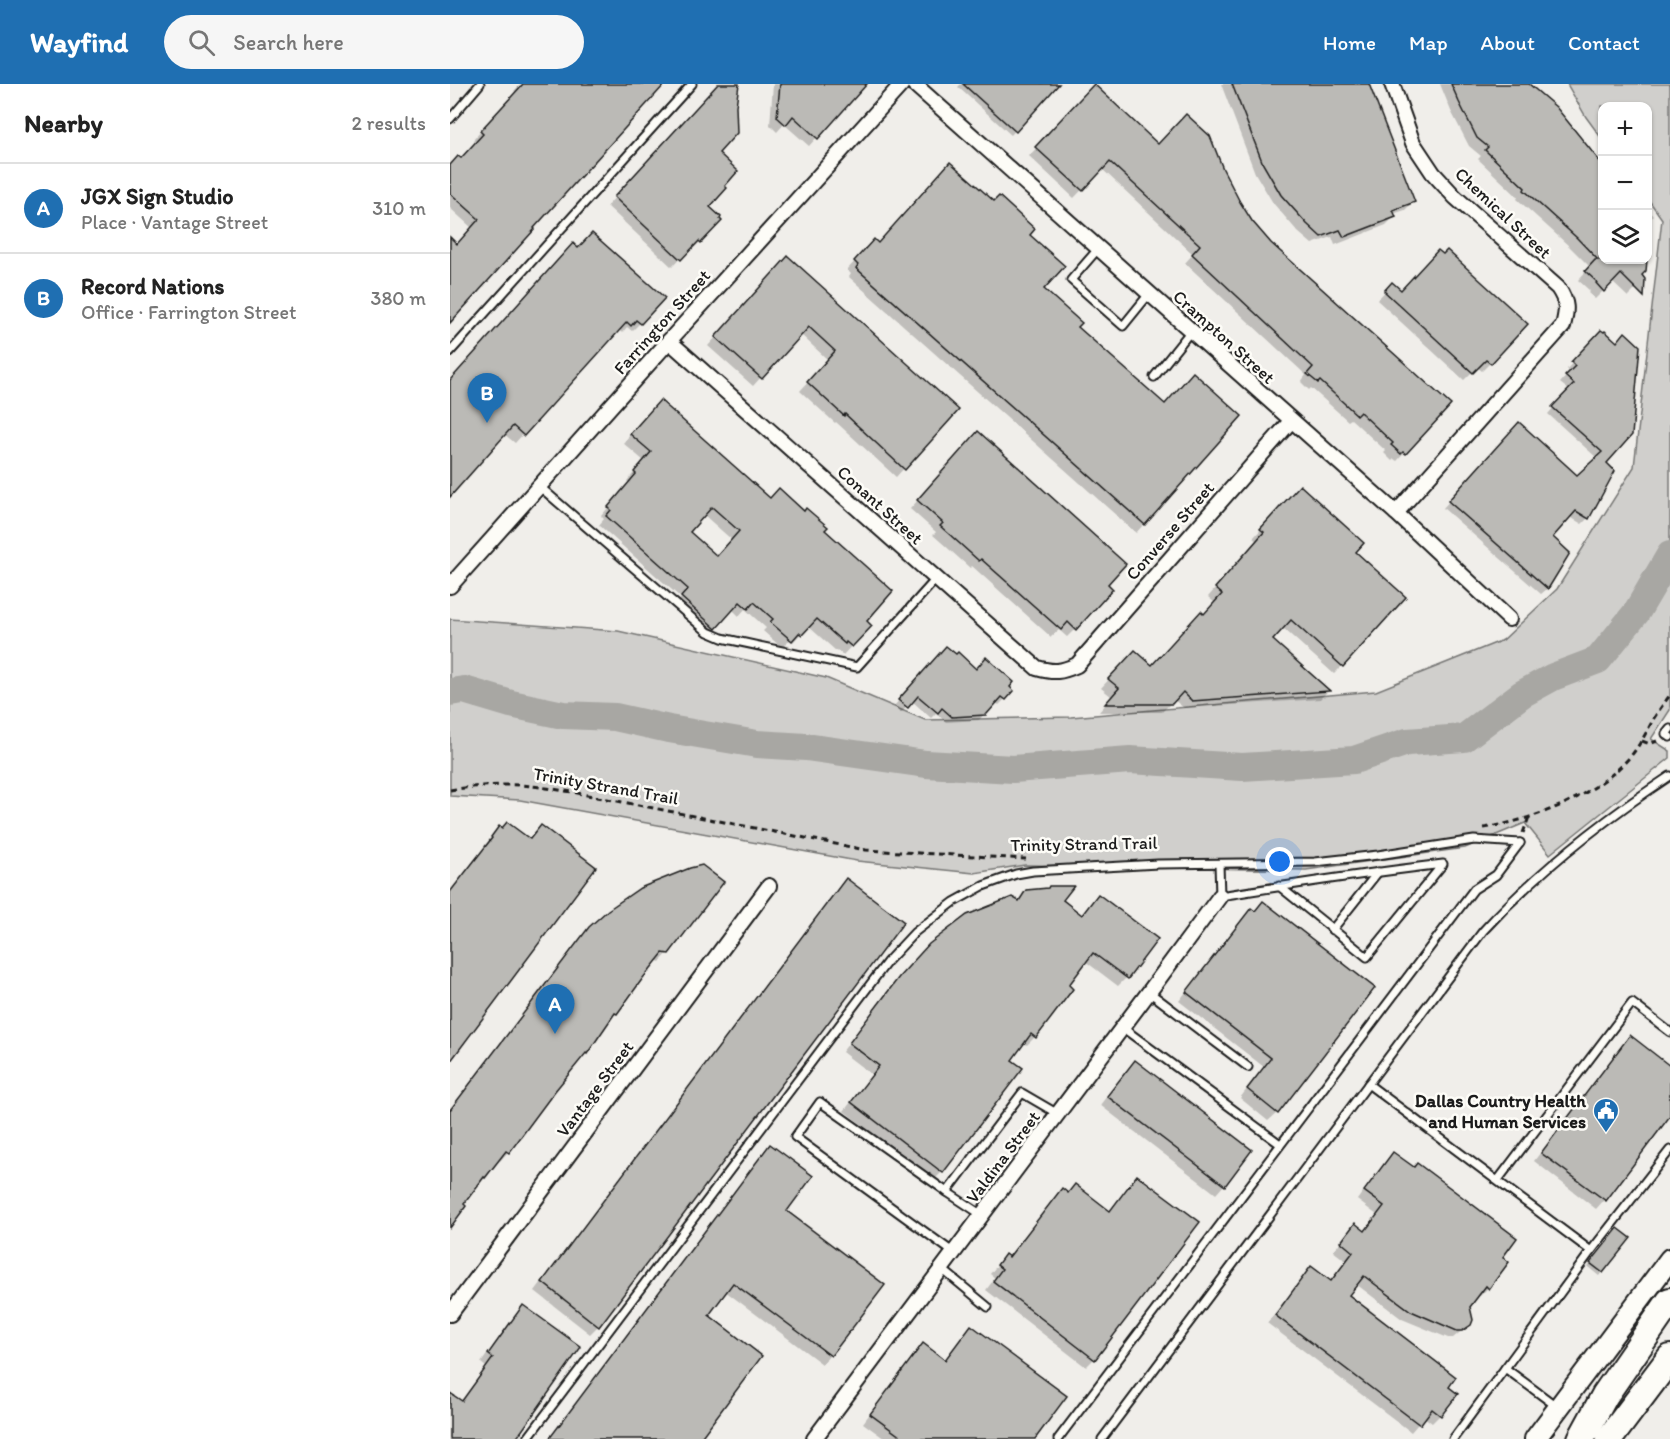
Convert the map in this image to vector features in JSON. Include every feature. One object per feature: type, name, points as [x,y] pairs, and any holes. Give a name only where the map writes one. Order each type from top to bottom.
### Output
[{"type":"highway","points":[[1581,1439],[1605,1395],[1670,1301]]},
{"type":"highway","points":[[1609,1439],[1670,1358]]},
{"type":"main road","points":[[1535,1439],[1670,1259]]},
{"type":"street","name":"Farrington Street","points":[[450,586],[902,84]]},
{"type":"street","name":"Crampton Street","points":[[914,84],[1396,513],[1509,619]]},
{"type":"street","name":"Chemical Street","points":[[1392,84],[1413,143],[1433,172],[1455,197],[1558,288],[1566,300],[1563,326],[1396,513]]},
{"type":"street","name":"Conant Street","points":[[669,341],[1037,668],[1051,672],[1063,671],[1077,665]]},
{"type":"street","name":"Converse Street","points":[[1077,665],[1291,421]]},
{"type":"street","name":"Vantage Street","points":[[450,1314],[769,886]]},
{"type":"street","name":"Valdina Street","points":[[814,1439],[1220,896]]},
{"type":"lane","points":[[450,118],[480,84]]},
{"type":"lane","points":[[450,352],[692,84]]},
{"type":"lane","points":[[1098,249],[1071,280],[1123,326],[1149,294]]},
{"type":"lane","points":[[1154,377],[1190,332]]},
{"type":"lane","points":[[539,486],[708,632],[722,638],[857,667],[936,579]]},
{"type":"lane","points":[[1102,1439],[1483,931],[1533,880],[1631,801],[1670,776]]},
{"type":"lane","points":[[527,1439],[887,962],[915,932],[954,902],[983,886],[1016,874],[1033,871],[1158,864],[1315,862],[1474,840],[1520,843]]},
{"type":"lane","points":[[1058,1439],[1474,889],[1496,875],[1520,843]]},
{"type":"lane","points":[[1219,864],[1220,896],[1279,886],[1443,864],[1367,957],[1279,886]]},
{"type":"lane","points":[[1332,930],[1378,872]]},
{"type":"lane","points":[[1149,992],[1248,1067]]},
{"type":"lane","points":[[1498,1180],[1632,1003],[1670,1032]]},
{"type":"lane","points":[[1123,1028],[1280,1144]]},
{"type":"lane","points":[[1368,1084],[1591,1251]]},
{"type":"lane","points":[[947,1192],[1022,1093],[1058,1114]]},
{"type":"lane","points":[[954,1253],[795,1137],[820,1102],[982,1215]]},
{"type":"lane","points":[[1452,1439],[1591,1251],[1670,1150]]},
{"type":"lane","points":[[942,1269],[988,1307]]},
{"type":"lane","points":[[1505,1368],[1559,1408]]},
{"type":"path","points":[[1475,829],[1510,824],[1529,818],[1601,784],[1632,755],[1670,695]]},
{"type":"path","points":[[1641,741],[1650,744],[1669,733]]},
{"type":"path","name":"Trinity Strand Trail","points":[[450,790],[508,784],[544,788],[866,850],[1033,860]]},
{"type":"path","points":[[1520,843],[1529,818]]},
{"type":"shaded area","points":[[1567,84],[1670,84],[1670,710],[1651,739],[1670,751],[1670,758],[1550,854],[1525,823],[1465,848],[1306,870],[1025,865],[974,873],[857,861],[520,800],[450,796],[450,619],[618,631],[826,678],[925,720],[1071,717],[1376,691],[1503,640],[1557,589],[1634,467],[1662,219],[1652,205],[1652,102],[1598,102],[1598,134]]},
{"type":"building","points":[[523,84],[665,84],[450,323],[450,237],[457,244],[479,219],[450,193],[450,165],[458,156],[461,158],[483,134],[480,131]]},
{"type":"building","points":[[718,84],[739,84],[736,106],[737,133],[719,153],[738,171],[710,207],[721,217],[722,221],[681,260],[614,197]]},
{"type":"building","points":[[780,84],[867,84],[818,139],[793,116],[786,125],[777,117]]},
{"type":"building","points":[[963,84],[1059,84],[1016,132]]},
{"type":"building","points":[[1094,84],[1158,144],[1186,114],[1210,136],[1223,169],[1240,202],[1252,221],[1271,243],[1451,405],[1406,454],[1403,452],[1401,454],[1391,445],[1393,443],[1360,412],[1357,415],[1320,381],[1318,383],[1307,374],[1313,367],[1192,254],[1200,245],[1110,162],[1083,191],[1035,147]]},
{"type":"building","points":[[1232,84],[1369,84],[1415,202],[1393,210],[1396,217],[1344,237],[1340,230],[1321,237],[1281,195],[1263,164]]},
{"type":"building","points":[[1451,84],[1529,84],[1556,107],[1598,159],[1598,260],[1485,150],[1488,147],[1477,138]]},
{"type":"building","points":[[950,162],[994,201],[999,196],[1035,229],[1030,235],[1065,266],[1044,289],[1082,323],[1078,327],[1165,404],[1193,372],[1242,416],[1145,525],[856,268],[858,265],[854,261],[874,239],[878,243]]},
{"type":"building","points":[[592,233],[665,298],[641,324],[636,320],[631,326],[627,322],[524,436],[513,426],[450,497],[450,380],[573,243],[578,248]]},
{"type":"building","points":[[1438,250],[1443,254],[1447,250],[1528,324],[1491,364],[1486,360],[1473,373],[1384,291],[1392,282],[1401,290]]},
{"type":"building","points":[[788,256],[959,410],[905,470],[807,382],[835,351],[809,327],[762,379],[715,337]]},
{"type":"building","points":[[1595,260],[1598,260],[1598,264],[1647,264],[1646,271],[1642,275],[1645,279],[1644,297],[1621,274],[1604,292],[1585,271]]},
{"type":"building","points":[[1601,330],[1617,342],[1625,332],[1640,346],[1632,435],[1607,463],[1615,471],[1589,519],[1576,511],[1553,537],[1570,553],[1548,589],[1448,501],[1519,422],[1577,475],[1602,452],[1552,407],[1574,384],[1565,376],[1575,366],[1571,362]]},
{"type":"building","points":[[660,400],[770,498],[779,488],[804,511],[806,508],[828,527],[825,530],[893,591],[867,621],[872,626],[852,647],[846,642],[845,644],[817,619],[802,635],[799,633],[792,641],[770,622],[773,619],[754,602],[748,609],[740,602],[716,629],[681,597],[688,589],[606,516],[611,510],[608,507],[651,452],[630,434]],"holes":[[[712,507],[739,531],[717,556],[690,532]]]},
{"type":"building","points":[[978,431],[1126,564],[1108,584],[1113,589],[1076,630],[1068,622],[1061,630],[940,526],[943,523],[917,500]]},
{"type":"building","points":[[1300,485],[1364,543],[1356,552],[1406,597],[1343,667],[1291,620],[1273,640],[1330,691],[1192,701],[1183,692],[1172,704],[1105,704],[1119,688],[1108,679],[1135,650],[1152,665],[1201,611],[1204,614],[1222,594],[1215,588],[1264,532],[1260,529]]},
{"type":"building","points":[[946,646],[956,654],[958,652],[976,669],[986,657],[1014,682],[1010,687],[1014,691],[1006,700],[1002,697],[986,715],[952,717],[942,708],[938,713],[918,696],[908,708],[898,700]]},
{"type":"building","points":[[507,822],[530,839],[541,825],[596,867],[450,1062],[450,892],[499,826],[502,828]]},
{"type":"building","points":[[702,865],[724,882],[669,954],[663,953],[617,1014],[615,1013],[587,1054],[555,1091],[509,1153],[506,1151],[484,1177],[450,1228],[450,1110],[589,927],[608,910],[640,888]]},
{"type":"building","points":[[846,878],[904,922],[599,1327],[542,1282]]},
{"type":"building","points":[[1049,886],[1074,886],[1063,900],[1082,915],[1098,894],[1158,939],[1128,979],[1093,953],[1069,985],[1073,989],[1036,1038],[1031,1034],[1012,1060],[1023,1068],[943,1173],[851,1102],[879,1066],[849,1043],[899,977],[929,944],[967,915],[1012,897],[1019,901],[1026,890]]},
{"type":"building","points":[[1263,901],[1375,988],[1278,1114],[1247,1089],[1271,1058],[1186,992],[1251,908],[1255,911]]},
{"type":"building","name":"Dallas Country Health and Human Services","points":[[1630,1035],[1670,1066],[1670,1116],[1606,1201],[1541,1153]]},
{"type":"building","points":[[1135,1060],[1252,1150],[1225,1186],[1107,1096]]},
{"type":"building","points":[[770,1144],[813,1176],[787,1211],[885,1285],[831,1356],[733,1283],[709,1315],[762,1356],[700,1439],[549,1439]]},
{"type":"building","points":[[1393,1152],[1414,1167],[1417,1163],[1517,1238],[1503,1257],[1509,1262],[1489,1289],[1486,1286],[1470,1307],[1473,1320],[1471,1325],[1462,1331],[1457,1331],[1411,1311],[1364,1276],[1349,1295],[1456,1377],[1449,1387],[1458,1394],[1441,1416],[1432,1409],[1420,1425],[1275,1315],[1311,1266],[1331,1281],[1353,1252],[1341,1242],[1355,1223],[1365,1231],[1384,1206],[1364,1191]]},
{"type":"building","points":[[1137,1175],[1200,1222],[1095,1360],[993,1281],[1002,1269],[997,1265],[1005,1254],[1009,1257],[1062,1188],[1068,1193],[1075,1184],[1110,1211]]},
{"type":"building","points":[[1618,1228],[1631,1238],[1603,1273],[1590,1263]]},
{"type":"building","points":[[523,1305],[581,1347],[516,1439],[450,1439],[450,1393],[462,1401],[493,1358],[488,1354]]},
{"type":"building","points":[[971,1325],[1067,1396],[1035,1439],[904,1439],[870,1414],[923,1343],[945,1360]]},
{"type":"waterway","points":[[450,692],[464,690],[511,704],[563,715],[615,717],[757,744],[806,747],[926,764],[1013,769],[1130,760],[1242,767],[1354,760],[1407,742],[1464,738],[1522,694],[1553,677],[1598,660],[1636,613],[1670,555]]},
{"type":"place","name":"Record Nations","points":[[487,423]]},
{"type":"place","name":"JGX Sign Studio","points":[[555,1034]]},
{"type":"place","name":"Dallas Country Health and Human Services","points":[[1606,1134]]}]
